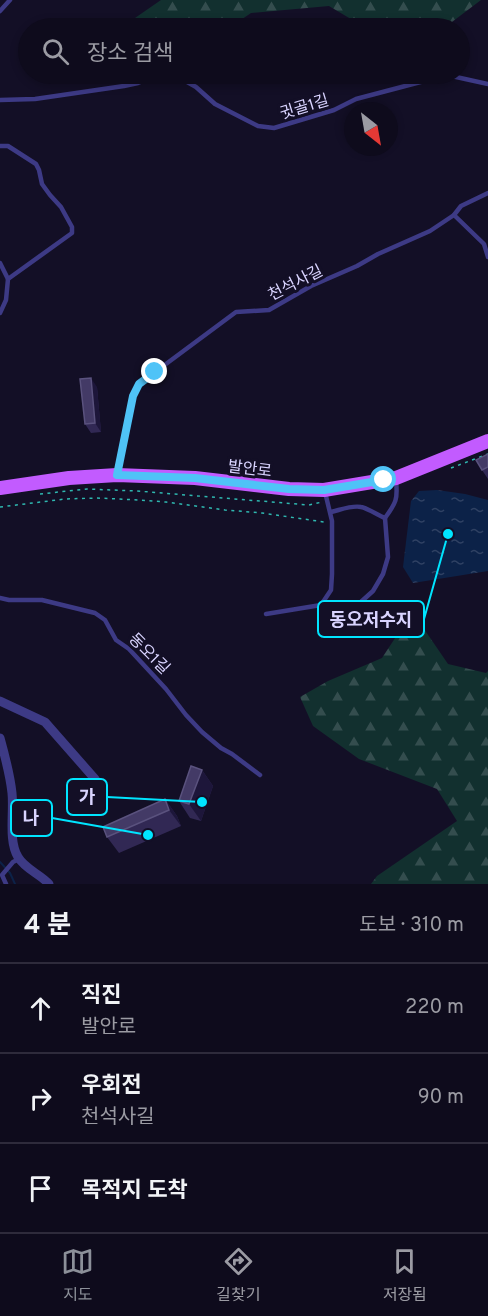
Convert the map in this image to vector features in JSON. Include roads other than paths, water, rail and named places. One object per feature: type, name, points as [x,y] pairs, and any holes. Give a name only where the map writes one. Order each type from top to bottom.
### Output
[{"type":"main road","name":"발안로","points":[[0,488],[69,478],[117,475],[195,478],[289,489],[324,490],[396,478],[488,441]]},
{"type":"street","points":[[0,700],[45,722],[95,778],[101,788]]},
{"type":"street","points":[[0,738],[7,762],[12,794],[13,844],[24,864],[49,884]]},
{"type":"lane","points":[[0,11],[10,0]]},
{"type":"lane","name":"귓골1길","points":[[470,80],[488,84]]},
{"type":"lane","points":[[0,100],[35,99],[133,84]]},
{"type":"lane","name":"귓골1길","points":[[191,84],[215,104],[258,126],[274,128],[334,110],[356,99],[413,84]]},
{"type":"lane","points":[[0,146],[8,146],[36,164],[42,184],[61,207],[72,227],[72,233],[8,279]]},
{"type":"lane","name":"천석사길","points":[[117,475],[133,396],[139,384],[236,312],[269,310],[311,286],[430,231],[454,215],[461,206],[487,191]]},
{"type":"lane","points":[[454,215],[484,244],[488,257]]},
{"type":"lane","points":[[0,263],[8,279],[6,300],[0,313]]},
{"type":"lane","points":[[323,603],[336,608],[352,610],[373,591],[383,574],[388,557],[385,518],[393,508],[397,496],[396,478]]},
{"type":"lane","points":[[266,614],[321,605],[331,591],[332,521],[324,490]]},
{"type":"lane","points":[[331,512],[357,507],[385,518]]},
{"type":"lane","name":"동오1길","points":[[0,598],[42,600],[100,616],[105,620],[116,640],[129,649],[202,732],[260,775]]},
{"type":"lane","points":[[6,884],[2,875],[10,865],[20,859]]},
{"type":"water","points":[[437,490],[488,500],[488,571],[413,583],[403,567],[411,501],[419,491]]},
{"type":"waterway","points":[[0,862],[10,873],[15,884]]},
{"type":"place","name":"동오저수지","points":[[448,534]]},
{"type":"place","name":"가","points":[[202,802]]},
{"type":"place","name":"나","points":[[148,835]]}]
